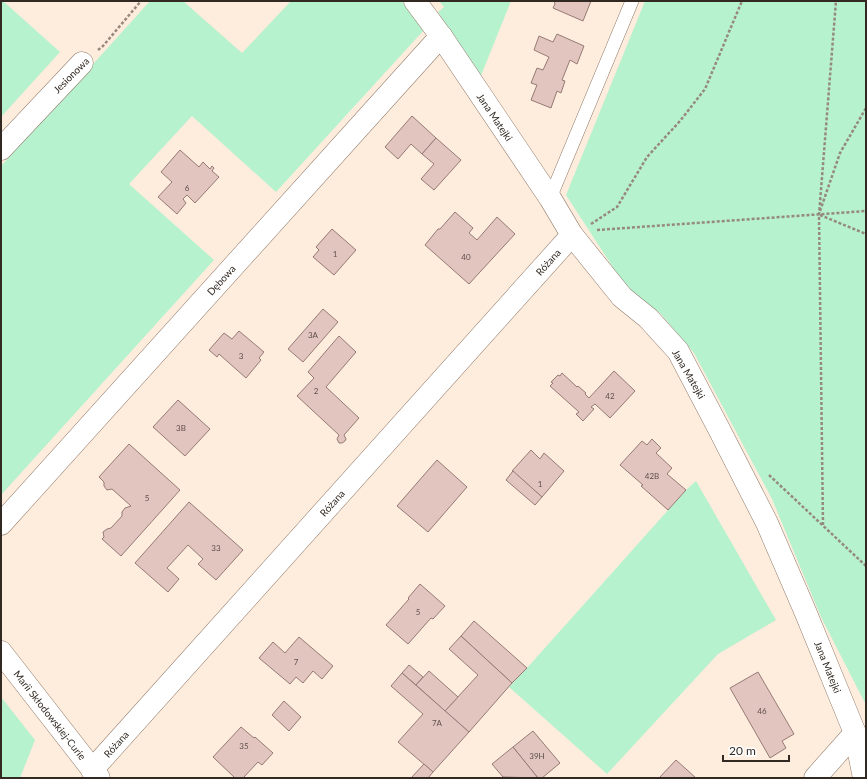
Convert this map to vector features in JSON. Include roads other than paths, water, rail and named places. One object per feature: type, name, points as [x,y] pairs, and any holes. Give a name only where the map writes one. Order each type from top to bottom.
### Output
[{"type":"street","name":"Jana Matejki","points":[[414,1],[441,36],[550,198],[572,235],[622,297],[648,318],[678,351],[767,523],[855,733],[864,778]]},
{"type":"street","name":"Dębowa","points":[[1,524],[441,36]]},
{"type":"street","name":"Jesionowa","points":[[1,150],[82,63]]},
{"type":"street","name":"Różana","points":[[96,774],[572,235]]},
{"type":"street","name":"Marii Skłodowskiej-Curie","points":[[1,652],[96,774]]},
{"type":"street","points":[[815,778],[855,733]]},
{"type":"lane","points":[[550,198],[632,1]]}]
